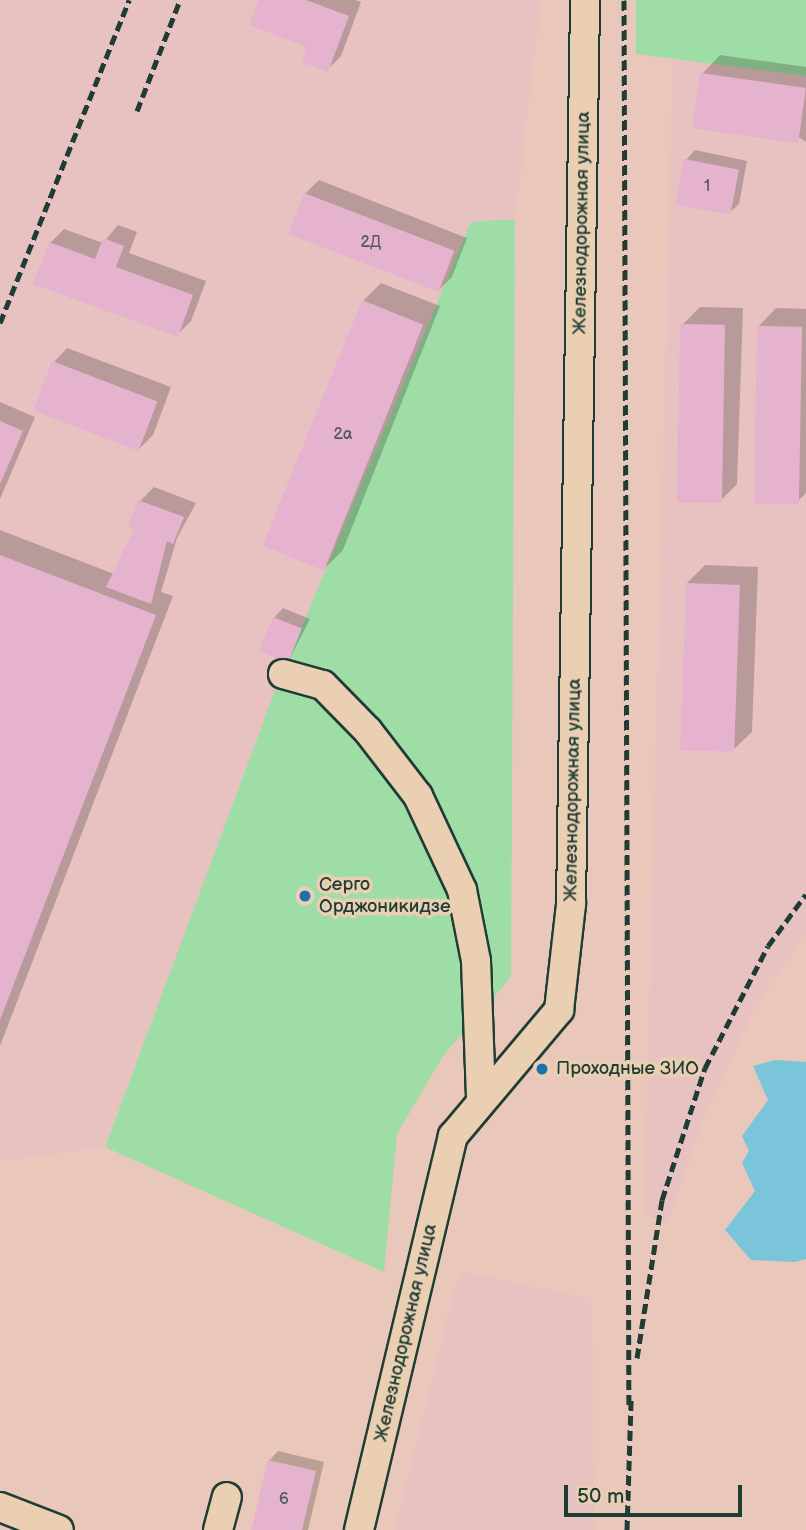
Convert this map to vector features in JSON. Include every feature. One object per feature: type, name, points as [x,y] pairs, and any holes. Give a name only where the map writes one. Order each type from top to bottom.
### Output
[{"type":"street","name":"Железнодорожная улица","points":[[359,1530],[453,1136],[559,1010],[571,904],[585,0]]},
{"type":"street","points":[[284,674],[323,685],[368,731],[418,796],[451,866],[476,961],[481,1100]]},
{"type":"street","points":[[218,1530],[227,1497]]},
{"type":"street","points":[[0,1507],[59,1530]]},
{"type":"shaded area","points":[[0,0],[541,0],[515,219],[471,222],[274,693],[104,1147],[0,1161]]},
{"type":"shaded area","points":[[673,58],[806,76],[806,933],[754,1010],[703,1121],[668,1223],[644,1214]]},
{"type":"shaded area","points":[[459,1271],[592,1299],[594,1530],[395,1530]]},
{"type":"green space","points":[[636,0],[806,0],[806,76],[636,54]]},
{"type":"green space","points":[[515,219],[511,977],[443,1056],[397,1134],[384,1272],[105,1147],[274,693],[471,222]]},
{"type":"water","points":[[775,1060],[806,1062],[806,1259],[795,1262],[751,1260],[725,1230],[755,1191],[742,1163],[749,1151],[742,1136],[768,1100],[753,1066]]},
{"type":"building","points":[[259,0],[306,0],[349,16],[328,72],[301,62],[307,47],[249,25]]},
{"type":"building","points":[[700,73],[806,88],[798,143],[692,128]]},
{"type":"building","points":[[684,159],[739,170],[730,215],[675,204]]},
{"type":"building","points":[[304,193],[454,251],[439,292],[288,234]]},
{"type":"building","points":[[103,238],[124,246],[116,267],[193,295],[178,337],[33,284],[49,242],[95,259]]},
{"type":"building","points":[[362,300],[423,325],[324,570],[263,546]]},
{"type":"building","points":[[680,324],[725,325],[722,503],[677,502]]},
{"type":"building","points":[[757,326],[802,327],[799,505],[754,504]]},
{"type":"building","points":[[52,361],[157,401],[139,451],[33,410]]},
{"type":"building","points":[[0,421],[23,431],[0,484]]},
{"type":"building","points":[[138,500],[184,517],[173,544],[167,541],[151,604],[106,587],[134,529],[128,527]]},
{"type":"building","points":[[0,555],[156,615],[0,1020]]},
{"type":"building","points":[[686,583],[740,585],[734,752],[680,750]]},
{"type":"building","points":[[273,617],[302,629],[288,663],[259,651]]},
{"type":"building","points":[[268,1460],[316,1471],[302,1530],[251,1530]]},
{"type":"railway","points":[[0,323],[129,0]]},
{"type":"railway","points":[[137,111],[180,0]]},
{"type":"railway","points":[[624,0],[629,1409]]},
{"type":"railway","points":[[637,1358],[662,1200],[705,1068],[768,946],[806,894]]},
{"type":"railway","points":[[627,1530],[631,1400]]},
{"type":"place","name":"Серго Орджоникидзе","points":[[305,896]]},
{"type":"place","name":"Проходные ЗИО","points":[[542,1069]]}]
